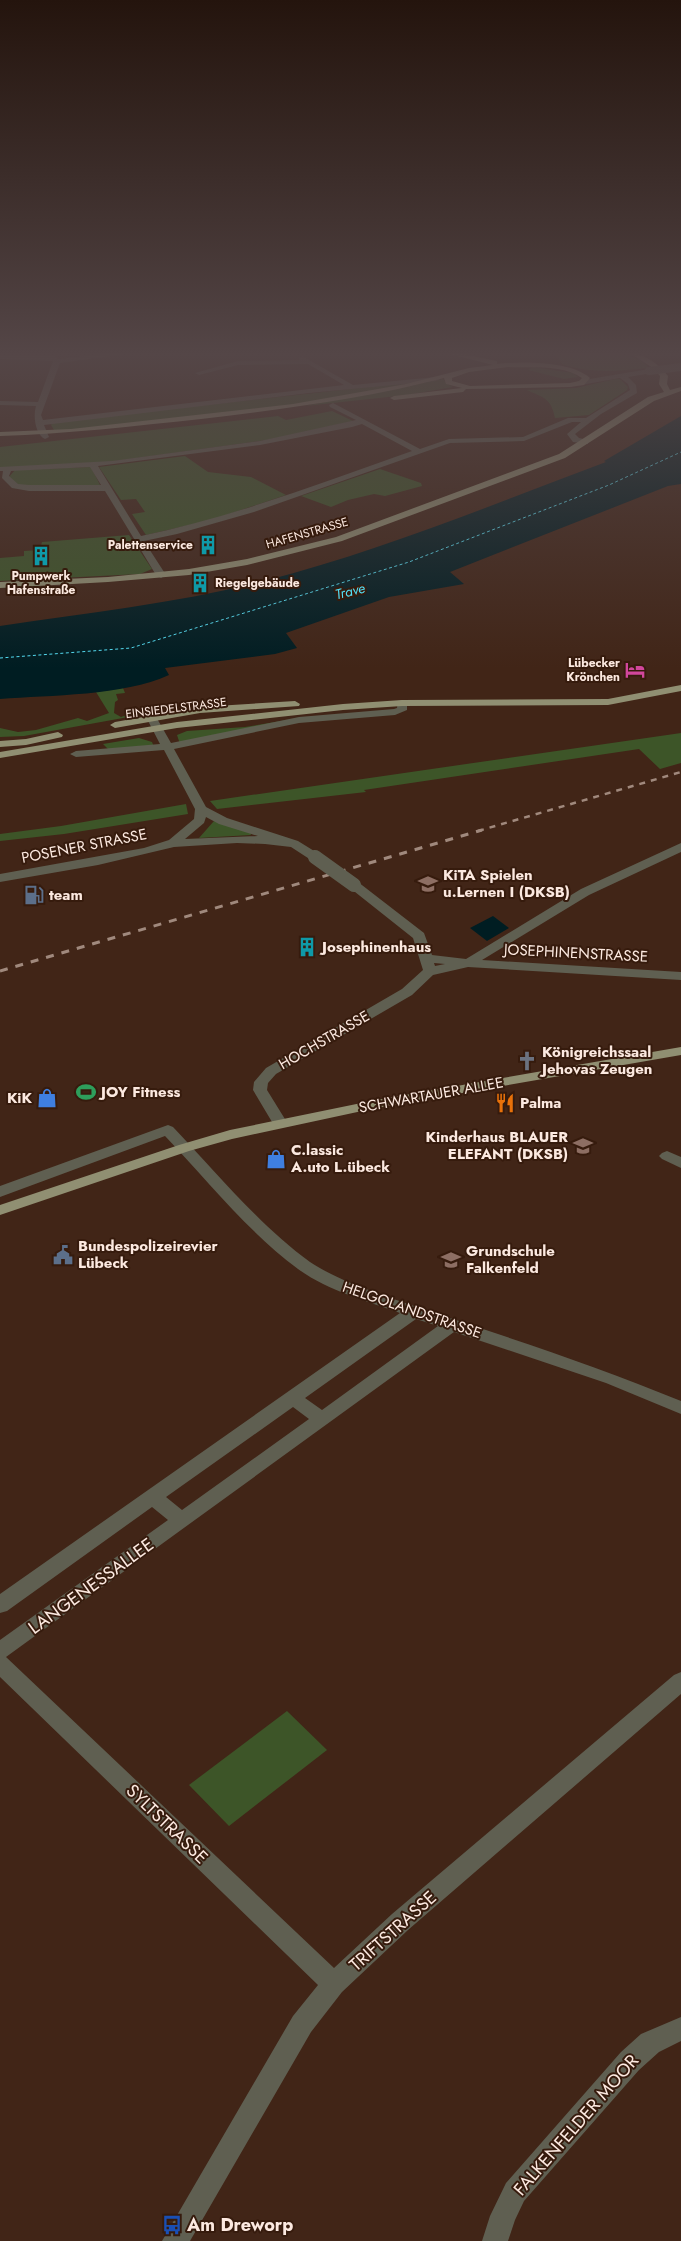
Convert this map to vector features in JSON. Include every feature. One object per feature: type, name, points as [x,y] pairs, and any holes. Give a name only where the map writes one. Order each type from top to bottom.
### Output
[{"type":"main road","name":"HAFENSTRASSE","points":[[0,585],[161,575],[232,565],[303,549],[555,459]]},
{"type":"main road","name":"EINSIEDELSTRASSE","points":[[0,744],[26,742],[154,723],[402,703],[608,702],[681,688]]},
{"type":"main road","name":"EINSIEDELSTRASSE","points":[[0,755],[32,751],[92,739],[200,710],[253,706],[389,704]]},
{"type":"main road","name":"EINSIEDELSTRASSE","points":[[0,749],[37,745],[154,723]]},
{"type":"main road","name":"SCHWARTAUER ALLEE","points":[[0,1210],[230,1134],[376,1104],[681,1051]]},
{"type":"street","points":[[107,488],[15,486],[6,476],[4,469],[93,465],[142,459]]},
{"type":"street","points":[[139,539],[174,532],[242,513],[401,459]]},
{"type":"street","points":[[93,465],[161,575]]},
{"type":"street","name":"EINSIEDELSTRASSE","points":[[76,754],[166,747],[299,720],[395,712],[402,710],[402,703]]},
{"type":"street","points":[[154,723],[200,806],[223,821],[294,844],[315,857],[419,936],[427,965],[468,963],[585,892],[681,847]]},
{"type":"street","points":[[92,739],[104,753]]},
{"type":"street","name":"POSENER STRASSE","points":[[173,842],[200,820],[200,806]]},
{"type":"street","name":"POSENER STRASSE","points":[[0,878],[146,851],[173,842],[237,839],[294,844]]},
{"type":"street","name":"JOSEPHINENSTRASSE","points":[[468,963],[681,976]]},
{"type":"street","name":"HOCHSTRASSE","points":[[280,1124],[260,1090],[261,1082],[271,1071],[407,992],[427,965]]},
{"type":"street","name":"HELGOLANDSTRASSE","points":[[0,1192],[168,1130],[263,1230],[305,1266],[334,1282],[414,1312],[612,1379],[681,1408]]},
{"type":"street","points":[[0,1605],[414,1312]]},
{"type":"street","name":"LANGENESSALLEE","points":[[0,1651],[452,1325]]},
{"type":"street","points":[[293,1398],[322,1419]]},
{"type":"street","points":[[152,1497],[182,1520]]},
{"type":"street","name":"SYLTSTRASSE","points":[[0,1664],[334,1984]]},
{"type":"street","name":"TRIFTSTRASSE","points":[[175,2241],[302,2024],[334,1984],[400,1922],[681,1681]]},
{"type":"street","name":"FALKENFELDER MOOR","points":[[495,2241],[503,2216],[521,2184],[630,2061],[650,2043],[681,2029]]},
{"type":"green space","points":[[0,459],[133,459],[108,462],[0,468]]},
{"type":"green space","points":[[165,459],[189,459],[208,472],[251,477],[286,495],[211,520],[146,535],[132,514],[145,512],[136,499],[121,500],[99,467]]},
{"type":"green space","points":[[91,467],[101,487],[17,485],[9,477],[15,470]]},
{"type":"green space","points":[[380,469],[421,483],[422,486],[385,496],[374,494],[348,500],[331,507],[301,496]]},
{"type":"green space","points":[[129,535],[152,569],[140,574],[0,581],[0,558],[24,556],[24,551],[40,550],[42,542]]},
{"type":"green space","points":[[123,688],[125,693],[116,694],[118,700],[115,702],[114,713],[121,717],[132,713],[134,716],[24,736],[0,737],[0,728],[18,732],[36,730],[78,718],[87,721],[109,713],[96,692]]},
{"type":"green space","points":[[287,720],[180,744],[177,735],[187,731],[245,727]]},
{"type":"green space","points":[[681,733],[681,763],[660,769],[639,749],[364,790],[366,792],[217,809],[210,801]]},
{"type":"green space","points":[[139,738],[152,742],[154,747],[109,750],[103,744]]},
{"type":"green space","points":[[186,804],[188,814],[64,834],[0,841],[0,834],[61,826]]},
{"type":"green space","points":[[214,821],[250,832],[251,835],[199,838]]},
{"type":"green space","points":[[287,1711],[327,1750],[229,1826],[189,1785]]},
{"type":"water","name":"Trave","points":[[608,459],[681,459],[681,484],[668,486],[450,572],[464,584],[389,597],[286,633],[297,648],[275,654],[165,668],[169,675],[151,682],[109,691],[0,699],[0,626],[133,607],[232,589],[308,569],[437,526],[606,462],[604,461]]},
{"type":"water","points":[[493,916],[509,928],[487,941],[470,928]]},
{"type":"ferry route","points":[[0,658],[131,648],[409,562],[609,485],[667,459]]},
{"type":"railway","points":[[478,831],[681,772]]},
{"type":"railway","points":[[0,971],[482,830]]},
{"type":"place","name":"Palettenservice","points":[[208,545]]},
{"type":"place","name":"Pumpwerk Hafenstraße","points":[[41,556]]},
{"type":"place","name":"Riegelgebäude","points":[[200,583]]},
{"type":"place","name":"Lübecker Krönchen","points":[[635,670]]},
{"type":"place","name":"KiTA Spielen u.Lernen I (DKSB)","points":[[428,884]]},
{"type":"place","name":"team","points":[[34,895]]},
{"type":"place","name":"Josephinenhaus","points":[[307,947]]},
{"type":"place","name":"Königreichssaal Jehovas Zeugen","points":[[527,1061]]},
{"type":"place","name":"JOY Fitness","points":[[86,1092]]},
{"type":"place","name":"KiK","points":[[47,1098]]},
{"type":"place","name":"Palma","points":[[505,1103]]},
{"type":"place","name":"Kinderhaus BLAUER ELEFANT (DKSB)","points":[[583,1146]]},
{"type":"place","name":"C.lassic A.uto L.übeck","points":[[276,1159]]},
{"type":"place","name":"Bundespolizeirevier Lübeck","points":[[63,1255]]},
{"type":"place","name":"Grundschule Falkenfeld","points":[[451,1260]]},
{"type":"place","name":"Am Dreworp","points":[[172,2225]]}]
